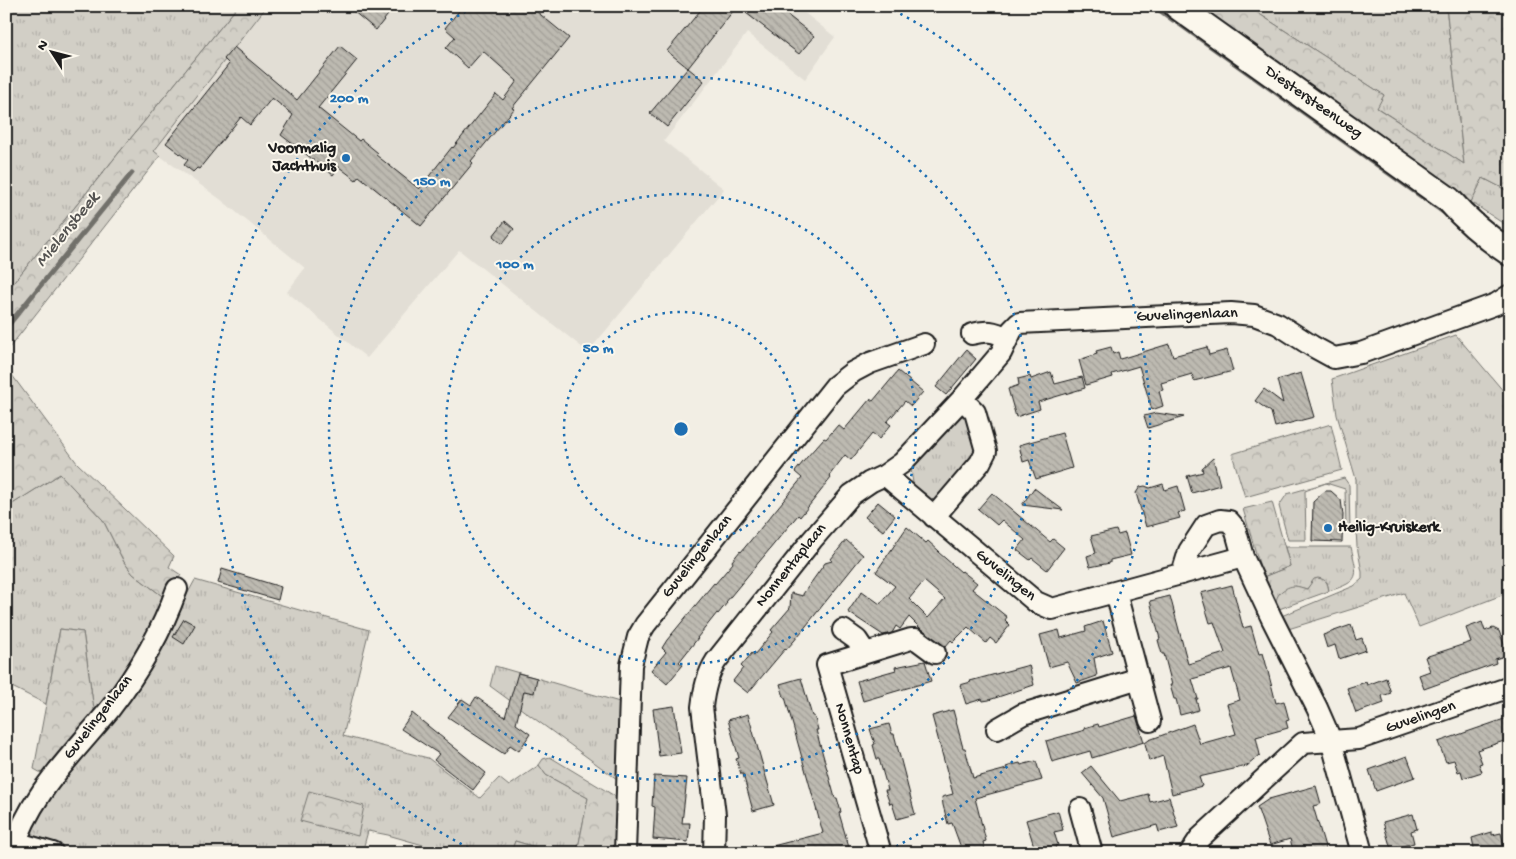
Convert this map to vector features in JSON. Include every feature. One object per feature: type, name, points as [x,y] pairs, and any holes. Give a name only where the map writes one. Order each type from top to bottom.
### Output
[{"type":"main road","name":"Diestersteenweg","points":[[1181,8],[1449,200],[1460,213],[1497,244],[1510,252]]},
{"type":"main road","name":"Diestersteenweg","points":[[1449,200],[1464,204],[1510,233]]},
{"type":"street","name":"Guvelingenlaan","points":[[1007,338],[1019,323],[1231,313],[1254,315],[1278,324],[1334,358],[1347,357],[1496,304],[1510,295]]},
{"type":"street","points":[[972,334],[983,331],[995,332],[1007,338]]},
{"type":"street","name":"Nonnentaplaan","points":[[714,853],[715,815],[702,707],[709,672],[716,660],[812,540],[852,495],[870,482],[902,464],[962,399],[1001,353],[1007,338]]},
{"type":"street","name":"Guvelingenlaan","points":[[625,853],[631,665],[638,637],[645,625],[835,386],[852,372],[870,363],[924,344]]},
{"type":"street","points":[[934,517],[980,463],[986,452],[975,412],[962,399]]},
{"type":"street","name":"Guvelingen","points":[[885,475],[1036,602],[1052,609],[1243,557]]},
{"type":"street","points":[[1182,574],[1189,551],[1206,525],[1220,520],[1229,521],[1235,528],[1243,557],[1331,740],[1362,853]]},
{"type":"street","name":"Guvelingenlaan","points":[[53,853],[13,848],[21,826],[49,780],[110,707],[142,663],[177,589]]},
{"type":"street","points":[[1116,593],[1150,721]]},
{"type":"street","points":[[843,630],[857,640],[866,652]]},
{"type":"street","name":"Nonnentap","points":[[880,853],[827,665],[896,643],[916,639],[935,653]]},
{"type":"street","points":[[997,729],[1023,714],[1139,678]]},
{"type":"street","name":"Guvelingen","points":[[1190,853],[1200,838],[1303,743],[1359,739],[1510,687]]},
{"type":"street","points":[[1080,809],[1092,853]]},
{"type":"shaded area","points":[[267,6],[796,6],[835,37],[805,79],[747,33],[664,141],[724,189],[588,352],[459,250],[367,358],[287,292],[305,268],[220,199],[153,151]]},
{"type":"green space","points":[[6,6],[238,6],[6,292],[6,85],[9,82],[6,80]]},
{"type":"green space","points":[[238,6],[267,6],[154,151],[160,156],[6,352],[6,292]]},
{"type":"green space","points":[[1197,6],[1247,6],[1384,95],[1377,108],[1464,164],[1446,6],[1510,6],[1510,192],[1483,178],[1471,202],[1202,14]]},
{"type":"green space","points":[[1247,6],[1446,6],[1464,164],[1376,107],[1384,95]]},
{"type":"green space","points":[[1483,178],[1510,192],[1510,222],[1507,221],[1504,224],[1471,202]]},
{"type":"green space","points":[[1456,335],[1510,399],[1510,592],[1419,627],[1404,593],[1285,630],[1279,617],[1354,586],[1362,579],[1356,530],[1356,479],[1337,415],[1332,379]]},
{"type":"green space","points":[[6,367],[77,463],[174,556],[169,567],[181,575],[165,598],[133,574],[124,562],[103,520],[60,474],[6,508]]},
{"type":"green space","points":[[963,413],[966,415],[977,450],[974,460],[934,505],[914,490],[911,469],[958,414]]},
{"type":"green space","points":[[1331,424],[1342,470],[1245,497],[1232,454]]},
{"type":"green space","points":[[60,474],[103,520],[124,562],[133,574],[165,598],[154,625],[95,717],[83,632],[60,629],[46,704],[6,684],[6,508]]},
{"type":"green space","points":[[1344,478],[1349,485],[1350,530],[1346,529],[1345,489],[1326,483]]},
{"type":"green space","points":[[1325,483],[1305,491],[1306,540],[1288,540],[1279,506],[1287,494]]},
{"type":"green space","points":[[1272,502],[1290,566],[1263,577],[1243,509]]},
{"type":"green space","points":[[1285,547],[1351,547],[1356,571],[1355,576],[1347,584],[1329,591],[1327,582],[1310,585],[1307,589],[1295,586],[1276,606],[1263,577],[1290,566]]},
{"type":"green space","points":[[1318,578],[1326,582],[1329,591],[1279,609],[1276,601],[1282,591],[1294,586],[1307,589],[1314,579]]},
{"type":"green space","points":[[195,580],[369,630],[343,736],[428,758],[480,798],[499,778],[509,786],[539,765],[546,775],[588,798],[577,853],[555,853],[515,841],[511,853],[451,853],[368,831],[362,853],[74,853],[25,838],[31,824],[161,642]]},
{"type":"green space","points":[[60,629],[83,632],[95,717],[45,775],[34,769]]},
{"type":"green space","points":[[495,666],[623,703],[621,782],[490,686]]},
{"type":"green space","points":[[550,757],[618,798],[620,853],[577,853],[588,798],[546,775],[539,765],[543,759]]},
{"type":"green space","points":[[309,791],[364,806],[358,836],[300,821]]},
{"type":"green space","points":[[515,841],[555,853],[511,853]]},
{"type":"building","points":[[347,6],[395,6],[376,30]]},
{"type":"building","points":[[463,6],[530,6],[569,38],[471,161],[473,163],[421,226],[359,176],[356,180],[339,167],[333,175],[281,135],[293,115],[272,98],[250,125],[241,117],[199,169],[197,168],[193,172],[184,165],[188,160],[166,143],[229,64],[224,59],[234,47],[297,100],[340,46],[357,60],[318,108],[359,141],[361,139],[378,153],[376,155],[419,189],[496,94],[503,100],[517,81],[483,51],[468,68],[446,48],[455,37],[445,28]]},
{"type":"building","points":[[704,6],[737,6],[688,68],[667,51]]},
{"type":"building","points":[[737,6],[776,6],[814,36],[799,54]]},
{"type":"building","points":[[688,68],[704,81],[667,127],[650,113]]},
{"type":"building","points":[[505,221],[514,229],[502,244],[493,236]]},
{"type":"building","points":[[1169,344],[1173,356],[1207,347],[1209,355],[1227,350],[1233,371],[1194,381],[1192,374],[1161,383],[1163,390],[1159,391],[1163,406],[1152,410],[1139,366],[1112,374],[1113,377],[1086,385],[1079,360],[1097,354],[1096,351],[1111,347],[1113,354],[1118,352],[1120,359]]},
{"type":"building","points":[[966,350],[976,359],[946,395],[936,387]]},
{"type":"building","points":[[898,371],[923,392],[911,406],[905,401],[887,422],[891,425],[879,439],[872,434],[851,460],[845,455],[829,476],[831,478],[800,517],[798,515],[697,638],[679,662],[683,665],[667,684],[651,670],[666,652],[662,648],[667,640],[802,478],[795,472],[807,457],[838,425],[844,430],[870,399],[873,401]]},
{"type":"building","points":[[1051,372],[1055,384],[1082,377],[1085,388],[1038,402],[1040,409],[1016,417],[1008,389],[1019,385],[1018,379],[1030,376],[1031,379]]},
{"type":"building","points":[[1301,373],[1314,417],[1275,427],[1271,412],[1255,401],[1264,389],[1283,403],[1277,380]]},
{"type":"building","points":[[1156,413],[1184,417],[1148,428],[1144,416]]},
{"type":"building","points":[[1062,433],[1072,468],[1036,479],[1029,460],[1023,462],[1019,445]]},
{"type":"building","points":[[1213,458],[1220,485],[1192,493],[1187,476],[1203,472],[1202,468]]},
{"type":"building","points":[[1163,484],[1165,490],[1178,486],[1185,511],[1178,513],[1180,518],[1146,527],[1136,493],[1140,487],[1150,488]]},
{"type":"building","points":[[1034,488],[1063,510],[1022,505]]},
{"type":"building","name":"Heilig-Kruiskerk","points":[[1325,491],[1331,491],[1341,500],[1343,515],[1342,542],[1312,541],[1313,502]]},
{"type":"building","points":[[992,493],[1050,542],[1053,539],[1064,548],[1047,570],[1032,558],[1030,560],[1017,550],[1025,540],[1002,520],[997,525],[978,509]]},
{"type":"building","points":[[878,502],[895,516],[883,531],[865,517]]},
{"type":"building","points":[[907,527],[926,543],[928,541],[961,572],[977,583],[972,589],[1007,617],[1005,620],[1010,625],[996,643],[990,638],[986,643],[968,627],[945,647],[921,629],[909,617],[900,629],[896,626],[892,633],[883,635],[848,612],[862,591],[880,604],[895,586],[876,572]],"holes":[[[924,581],[945,599],[928,618],[909,599]]]},
{"type":"building","points":[[1116,530],[1118,535],[1125,533],[1131,555],[1110,560],[1110,563],[1090,567],[1087,556],[1096,553],[1091,536]]},
{"type":"building","points":[[846,540],[863,555],[794,641],[748,693],[733,681],[743,668],[741,666],[752,653],[754,655],[773,632],[771,630],[790,608],[791,593],[803,596],[825,563],[832,561],[831,559]]},
{"type":"building","points":[[222,569],[281,587],[278,600],[218,583]]},
{"type":"building","points":[[1232,585],[1243,628],[1251,626],[1259,654],[1263,653],[1276,703],[1284,701],[1289,720],[1286,721],[1288,728],[1256,737],[1260,755],[1247,766],[1199,777],[1202,786],[1172,794],[1163,756],[1149,761],[1145,743],[1193,724],[1200,744],[1236,734],[1227,704],[1240,700],[1231,668],[1192,679],[1199,710],[1180,715],[1170,685],[1172,685],[1164,654],[1162,654],[1158,640],[1160,639],[1150,601],[1170,596],[1188,664],[1225,653],[1214,622],[1210,623],[1201,593]]},
{"type":"building","points":[[184,619],[195,625],[184,644],[173,637]]},
{"type":"building","points":[[1103,621],[1112,652],[1094,658],[1097,676],[1077,683],[1067,662],[1049,667],[1040,635],[1059,630],[1061,638],[1086,631],[1085,627]]},
{"type":"building","points":[[1482,622],[1485,631],[1493,628],[1499,631],[1508,655],[1495,659],[1496,663],[1424,689],[1419,675],[1430,671],[1425,657],[1471,642],[1466,628]]},
{"type":"building","points":[[1351,625],[1356,640],[1362,638],[1366,650],[1339,659],[1335,645],[1327,648],[1323,635]]},
{"type":"building","points":[[925,661],[931,681],[863,701],[857,681],[896,670],[895,667]]},
{"type":"building","points":[[1029,665],[1034,685],[989,700],[983,701],[982,699],[966,704],[960,685]]},
{"type":"building","points":[[518,673],[537,678],[534,693],[524,691],[516,724],[530,734],[519,751],[510,745],[504,754],[448,717],[462,699],[471,705],[476,697],[505,717]]},
{"type":"building","points":[[801,678],[812,716],[814,716],[816,722],[818,730],[816,730],[835,798],[837,798],[841,812],[839,813],[850,851],[843,853],[765,853],[765,848],[823,833],[780,684]]},
{"type":"building","points":[[1386,678],[1391,693],[1382,696],[1384,703],[1356,713],[1347,688],[1366,682],[1367,685]]},
{"type":"building","points":[[674,706],[681,753],[659,756],[653,709]]},
{"type":"building","points":[[953,710],[973,778],[1007,769],[1006,767],[1012,765],[1036,761],[1042,780],[975,798],[986,841],[983,842],[986,853],[963,853],[952,823],[948,824],[943,805],[942,797],[953,794],[932,716]]},
{"type":"building","points":[[412,713],[486,773],[473,790],[434,760],[439,754],[401,729]]},
{"type":"building","points":[[748,714],[774,805],[753,811],[743,774],[741,774],[736,759],[739,758],[728,720]]},
{"type":"building","points":[[1136,716],[1144,742],[1092,758],[1090,751],[1052,762],[1046,741],[1085,730],[1084,728],[1098,724],[1099,727]]},
{"type":"building","points":[[1510,717],[1510,739],[1477,750],[1482,763],[1479,764],[1482,772],[1463,778],[1461,771],[1458,772],[1454,760],[1446,762],[1438,742]]},
{"type":"building","points":[[889,724],[892,734],[894,734],[915,814],[897,819],[885,790],[888,790],[879,759],[877,759],[870,729]]},
{"type":"building","points":[[1407,756],[1415,777],[1376,791],[1369,770]]},
{"type":"building","points":[[1091,766],[1120,801],[1148,794],[1150,802],[1169,797],[1178,827],[1159,832],[1157,825],[1114,837],[1103,798],[1082,773]]},
{"type":"building","points":[[654,776],[687,778],[682,823],[690,823],[688,842],[653,839],[655,807],[652,806]]},
{"type":"building","points":[[1316,786],[1321,804],[1313,806],[1326,850],[1318,853],[1294,853],[1290,839],[1270,845],[1257,807],[1269,799]]},
{"type":"building","points":[[1058,811],[1063,830],[1054,832],[1058,845],[1055,846],[1057,853],[1036,853],[1026,820]]},
{"type":"building","points":[[1413,814],[1417,829],[1411,831],[1414,843],[1391,849],[1383,822]]},
{"type":"building","points":[[1492,832],[1492,835],[1501,833],[1506,853],[1475,853],[1472,838]]},
{"type":"waterway","points":[[1154,6],[1173,20]]},
{"type":"waterway","points":[[1178,23],[1446,214]]},
{"type":"waterway","name":"Mielensbeek","points":[[6,328],[132,173]]},
{"type":"place","name":"Voormalig Jachthuis","points":[[346,158]]},
{"type":"place","name":"Heilig-Kruiskerk","points":[[1328,528]]}]
